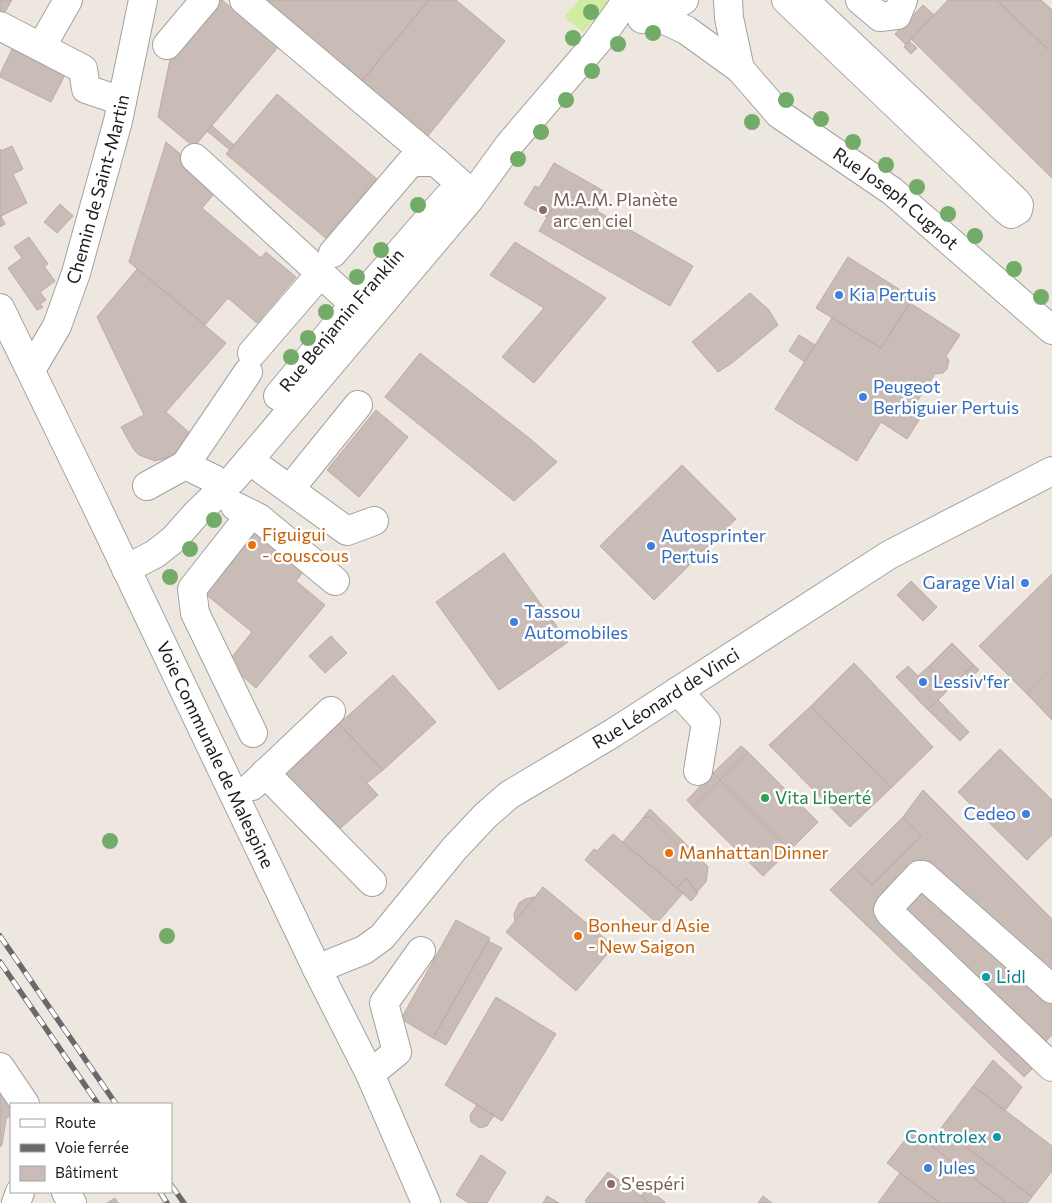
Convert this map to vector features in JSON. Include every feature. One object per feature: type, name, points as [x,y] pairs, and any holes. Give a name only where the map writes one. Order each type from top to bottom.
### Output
[{"type":"street","points":[[47,37],[68,0]]},
{"type":"street","name":"Chemin de Saint-Martin","points":[[31,370],[57,326],[76,273],[122,101],[143,0]]},
{"type":"street","points":[[167,45],[205,0]]},
{"type":"street","points":[[244,0],[462,185]]},
{"type":"street","points":[[597,42],[627,0]]},
{"type":"street","points":[[597,42],[619,27],[636,20],[654,8],[684,0]]},
{"type":"street","points":[[786,0],[1005,209],[1011,214],[1018,210],[1019,205],[1016,201],[804,0]]},
{"type":"street","points":[[860,0],[880,18],[897,15],[903,0]]},
{"type":"street","name":"Rue Joseph Cugnot","points":[[726,6],[740,69]]},
{"type":"street","name":"Rue Joseph Cugnot","points":[[654,8],[740,69],[779,114],[892,191],[1052,330]]},
{"type":"street","points":[[0,26],[83,69],[86,89],[122,101]]},
{"type":"street","name":"Rue Benjamin Franklin","points":[[216,486],[249,460],[469,200],[508,145],[597,42]]},
{"type":"street","name":"Rue Benjamin Franklin","points":[[126,568],[155,554],[174,539],[196,514],[216,486],[225,462],[355,305],[446,198],[508,145]]},
{"type":"street","points":[[195,158],[327,263],[355,305]]},
{"type":"street","points":[[147,486],[185,466],[250,362],[327,263],[411,162],[436,162]]},
{"type":"street","name":"Voie Communale de Malespine","points":[[0,308],[317,969],[370,1074],[426,1203]]},
{"type":"street","points":[[290,489],[358,405]]},
{"type":"street","points":[[249,460],[347,531],[374,521]]},
{"type":"street","points":[[185,466],[216,486],[240,510],[259,518],[335,581]]},
{"type":"street","name":"Rue Léonard de Vinci","points":[[317,969],[364,950],[382,937],[454,849],[509,795],[678,692],[889,555],[1052,471]]},
{"type":"street","points":[[251,514],[192,589],[195,613],[253,733]]},
{"type":"street","points":[[678,692],[706,722],[698,771]]},
{"type":"street","points":[[236,800],[331,710]]},
{"type":"street","points":[[265,773],[372,882]]},
{"type":"street","points":[[1052,989],[923,875],[919,875],[888,910],[1052,1067]]},
{"type":"street","points":[[370,1074],[398,1052],[384,1003],[422,951]]},
{"type":"street","points":[[0,1067],[24,1103]]},
{"type":"green space","points":[[579,0],[611,0],[583,32],[564,17]]},
{"type":"building","points":[[0,0],[12,0],[1,19],[0,18]]},
{"type":"building","points":[[217,0],[222,0],[278,47],[194,147],[158,117],[171,55]]},
{"type":"building","points":[[263,0],[429,0],[361,82]]},
{"type":"building","points":[[429,0],[456,0],[505,41],[427,137],[361,82]]},
{"type":"building","points":[[948,0],[996,0],[1052,53],[1052,178],[911,39]]},
{"type":"building","points":[[996,0],[1041,0],[1052,10],[1052,53]]},
{"type":"building","points":[[923,5],[934,15],[906,45],[895,34]]},
{"type":"building","points":[[16,41],[69,67],[51,102],[0,77]]},
{"type":"building","points":[[909,41],[917,48],[911,54],[904,47]]},
{"type":"building","points":[[277,94],[378,180],[328,240],[226,154]]},
{"type":"building","points":[[212,126],[234,145],[230,150],[207,131]]},
{"type":"building","points":[[166,142],[220,187],[202,208],[261,258],[266,252],[296,277],[257,323],[228,298],[205,325],[129,262]]},
{"type":"building","points":[[12,146],[23,169],[13,174],[27,203],[1,216],[5,224],[0,227],[0,149],[1,151]]},
{"type":"building","points":[[554,163],[595,186],[592,192],[603,199],[597,211],[564,192],[555,208],[553,207],[547,217],[524,204],[535,186],[539,188]]},
{"type":"building","points":[[595,186],[607,193],[603,199],[592,192]]},
{"type":"building","points":[[564,192],[693,266],[670,306],[539,231]]},
{"type":"building","points":[[60,204],[73,216],[57,233],[44,222]]},
{"type":"building","points":[[29,237],[48,264],[44,266],[55,281],[40,292],[46,300],[40,304],[43,307],[37,310],[8,268],[22,258],[14,247]]},
{"type":"building","points":[[515,242],[606,298],[534,383],[502,357],[544,308],[490,275]]},
{"type":"building","points":[[848,257],[913,298],[881,348],[816,308]]},
{"type":"building","points":[[137,269],[226,343],[166,412],[192,435],[178,452],[167,458],[155,461],[139,455],[134,450],[121,427],[144,415],[97,317]]},
{"type":"building","points":[[750,293],[769,310],[778,325],[732,363],[718,372],[692,342]]},
{"type":"building","points":[[910,303],[960,335],[946,356],[949,360],[947,369],[943,373],[935,374],[916,403],[926,409],[907,439],[881,422],[857,461],[775,409],[832,318],[881,348]]},
{"type":"building","points":[[799,335],[815,345],[805,362],[789,351]]},
{"type":"building","points":[[420,353],[528,437],[557,462],[514,501],[385,397]]},
{"type":"building","points":[[376,410],[408,437],[359,497],[327,470]]},
{"type":"building","points":[[682,465],[736,519],[654,600],[600,546]]},
{"type":"building","points":[[257,527],[306,568],[296,581],[325,605],[256,688],[227,663],[252,632],[203,592]]},
{"type":"building","points":[[504,553],[568,642],[499,690],[436,602]]},
{"type":"building","points":[[1052,574],[1052,669],[1027,694],[979,646]]},
{"type":"building","points":[[911,581],[937,607],[923,621],[897,595]]},
{"type":"building","points":[[331,636],[347,653],[325,673],[309,656]]},
{"type":"building","points":[[952,643],[974,665],[950,688],[929,666]]},
{"type":"building","points":[[854,663],[933,747],[891,788],[811,706]]},
{"type":"building","points":[[974,665],[979,670],[970,678],[965,673]]},
{"type":"building","name":"Lessiv'fer","points":[[908,666],[918,676],[929,666],[950,688],[928,710],[896,677]]},
{"type":"building","points":[[1052,669],[1052,720],[1027,694]]},
{"type":"building","points":[[393,675],[436,722],[383,770],[339,724]]},
{"type":"building","points":[[938,700],[969,732],[960,741],[928,710]]},
{"type":"building","points":[[811,706],[891,788],[850,827],[769,745]]},
{"type":"building","points":[[339,724],[383,770],[367,783],[378,795],[335,833],[283,775]]},
{"type":"building","points":[[741,746],[748,752],[720,780],[713,773]]},
{"type":"building","points":[[1000,749],[1052,800],[1052,835],[1027,860],[958,792]]},
{"type":"building","points":[[748,752],[818,822],[790,850],[720,780]]},
{"type":"building","points":[[713,773],[720,780],[693,807],[687,800]]},
{"type":"building","points":[[720,780],[790,850],[763,876],[693,807]]},
{"type":"building","name":"Lidl","points":[[923,790],[1052,919],[1052,1035],[1026,1062],[1033,1068],[1024,1077],[830,890],[903,817]]},
{"type":"building","points":[[650,809],[691,849],[686,853],[650,817],[643,818]]},
{"type":"building","points":[[650,817],[686,853],[691,849],[708,867],[706,882],[697,892],[686,878],[677,888],[623,842],[643,818]]},
{"type":"building","points":[[903,817],[921,836],[872,885],[853,867]]},
{"type":"building","points":[[613,834],[683,893],[657,923],[585,860],[594,849],[597,851]]},
{"type":"building","points":[[686,878],[698,893],[691,901],[677,888]]},
{"type":"building","points":[[543,887],[614,946],[576,991],[506,932]]},
{"type":"building","points":[[535,897],[515,921],[514,914],[519,903],[525,899]]},
{"type":"building","points":[[456,920],[490,938],[433,1038],[401,1019]]},
{"type":"building","points":[[488,941],[502,948],[446,1045],[433,1038]]},
{"type":"building","points":[[496,997],[556,1034],[502,1121],[445,1085]]},
{"type":"building","points":[[993,1060],[1022,1087],[1005,1111],[973,1086]]},
{"type":"building","points":[[0,1082],[10,1103],[10,1116],[6,1119],[2,1145],[0,1147]]},
{"type":"building","name":"Controlex","points":[[973,1086],[1052,1146],[1052,1171],[1032,1197],[941,1128]]},
{"type":"building","points":[[477,1105],[494,1115],[487,1126],[480,1128],[471,1122],[470,1115]]},
{"type":"building","points":[[941,1128],[1032,1197],[1027,1203],[1007,1203],[929,1144]]},
{"type":"building","name":"Jules","points":[[912,1131],[1007,1203],[940,1203],[900,1173],[887,1163]]},
{"type":"building","points":[[481,1155],[506,1172],[487,1203],[469,1203],[456,1195]]},
{"type":"building","name":"S'espéri","points":[[608,1172],[649,1203],[587,1203],[585,1201]]},
{"type":"building","points":[[900,1173],[940,1203],[878,1203]]},
{"type":"building","points":[[647,1188],[665,1202],[649,1203],[641,1196]]},
{"type":"building","points":[[547,1196],[559,1203],[543,1203]]},
{"type":"building","points":[[763,1196],[772,1203],[758,1203]]},
{"type":"building","points":[[115,1198],[118,1203],[107,1203]]},
{"type":"railway","points":[[0,936],[115,1103]]},
{"type":"railway","points":[[0,962],[97,1103]]},
{"type":"railway","points":[[172,1186],[184,1203]]},
{"type":"railway","points":[[161,1193],[167,1203]]},
{"type":"place","name":"M.A.M. Planète arc en ciel","points":[[543,210]]},
{"type":"place","name":"Kia Pertuis","points":[[839,295]]},
{"type":"place","name":"Peugeot Berbiguier Pertuis","points":[[863,397]]},
{"type":"place","name":"Figuigui - couscous","points":[[252,545]]},
{"type":"place","name":"Autosprinter Pertuis","points":[[651,546]]},
{"type":"place","name":"Garage Vial","points":[[1025,583]]},
{"type":"place","name":"Tassou Automobiles","points":[[514,622]]},
{"type":"place","name":"Lessiv'fer","points":[[923,682]]},
{"type":"place","name":"Vita Liberté","points":[[765,798]]},
{"type":"place","name":"Cedeo","points":[[1026,814]]},
{"type":"place","name":"Manhattan Dinner","points":[[669,853]]},
{"type":"place","name":"Bonheur d Asie - New Saigon","points":[[578,936]]},
{"type":"place","name":"Lidl","points":[[986,977]]},
{"type":"place","name":"Controlex","points":[[997,1137]]},
{"type":"place","name":"Jules","points":[[928,1168]]},
{"type":"place","name":"S'espéri","points":[[611,1184]]}]
